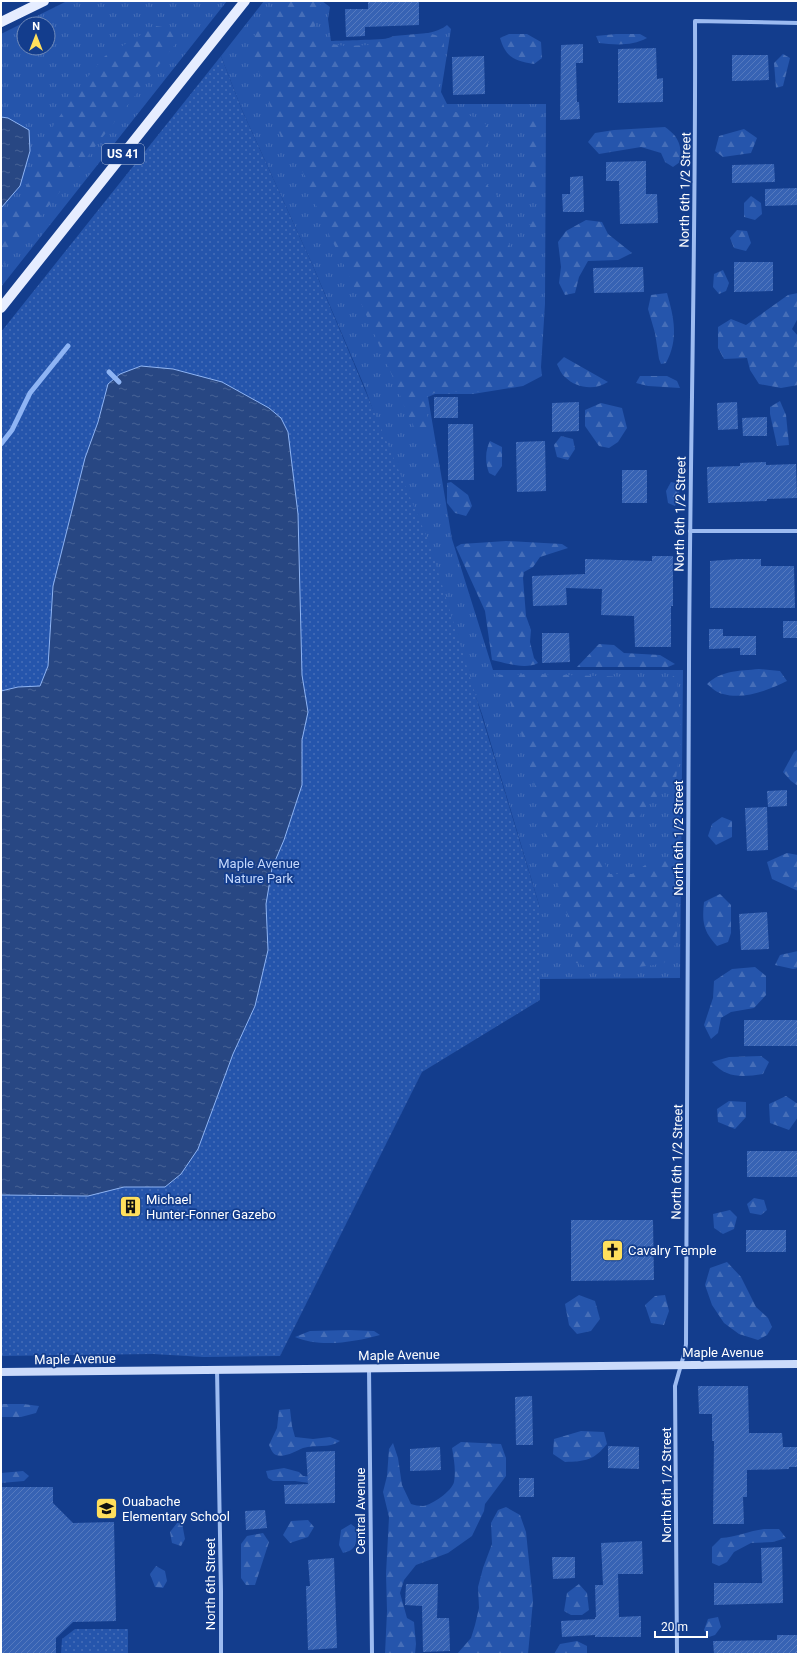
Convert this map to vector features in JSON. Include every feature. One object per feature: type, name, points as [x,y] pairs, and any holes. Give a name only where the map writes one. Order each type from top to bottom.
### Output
[{"type":"main road","points":[[1,22],[44,1]]},
{"type":"main road","name":"US 41","points":[[1,308],[245,1]]},
{"type":"main road","name":"Maple Avenue","points":[[1,1372],[798,1364]]},
{"type":"street","name":"North 6th 1/2 Street","points":[[677,1654],[675,1386],[685,1351],[686,1313],[690,531],[696,194],[695,21],[798,23]]},
{"type":"street","points":[[690,531],[798,531]]},
{"type":"street","name":"Central Avenue","points":[[369,1368],[372,1654]]},
{"type":"street","name":"North 6th Street","points":[[217,1369],[221,1654]]},
{"type":"green space","points":[[67,1],[227,1],[1,287],[1,34],[16,26],[16,56],[56,56],[56,16],[37,16]]},
{"type":"green space","points":[[264,1],[322,1],[330,7],[328,19],[331,41],[392,38],[426,34],[447,25],[451,29],[441,92],[447,104],[546,104],[545,304],[541,367],[542,376],[523,386],[473,394],[435,394],[428,397],[452,539],[493,670],[683,670],[680,978],[540,979],[540,908],[482,714],[365,388],[313,266],[242,110],[221,56]]},
{"type":"green space","points":[[278,1],[317,1],[324,9],[310,33],[320,42],[345,46],[369,45],[394,36],[428,33],[442,37],[444,51],[438,78],[439,91],[445,109],[481,119],[492,132],[479,168],[486,184],[500,199],[510,249],[522,251],[536,211],[539,246],[541,324],[540,348],[533,378],[523,384],[499,389],[471,393],[437,392],[431,394],[425,398],[429,423],[429,437],[425,439],[420,438],[406,411],[349,275],[322,220],[299,163],[282,139],[274,120],[263,80],[254,63],[252,39]]},
{"type":"green space","points":[[156,26],[175,29],[177,42],[1,267],[1,221],[21,197],[35,169],[42,145],[55,123],[82,84],[105,56]]},
{"type":"green space","points":[[509,34],[527,34],[541,42],[542,58],[534,64],[516,60],[505,50],[500,38]]},
{"type":"green space","points":[[640,34],[647,38],[630,44],[612,44],[599,43],[596,36]]},
{"type":"green space","points":[[783,54],[790,58],[783,86],[776,88],[774,63]]},
{"type":"green space","name":"Maple Avenue Nature Park","points":[[221,56],[242,110],[313,266],[430,545],[540,908],[540,1000],[422,1072],[280,1356],[204,1357],[153,1354],[1,1356],[1,332]]},
{"type":"green space","points":[[540,109],[542,118],[540,192],[534,193],[527,183],[529,167],[527,135],[533,110]]},
{"type":"green space","points":[[665,127],[674,134],[680,146],[680,162],[673,167],[665,162],[661,153],[641,147],[599,154],[588,142],[595,133],[614,130]]},
{"type":"green space","points":[[744,129],[757,138],[751,153],[723,157],[715,151],[719,136]]},
{"type":"green space","points":[[751,196],[761,203],[762,214],[755,220],[744,217],[744,203]]},
{"type":"green space","points":[[586,220],[602,222],[608,234],[632,253],[618,260],[588,261],[579,277],[575,293],[565,295],[559,283],[561,267],[558,242],[566,231]]},
{"type":"green space","points":[[737,230],[747,231],[751,243],[746,251],[734,248],[730,238]]},
{"type":"green space","points":[[723,270],[729,283],[726,291],[719,294],[713,287],[714,274]]},
{"type":"green space","points":[[667,293],[672,311],[674,337],[673,345],[666,363],[661,364],[655,333],[648,309],[651,295]]},
{"type":"green space","points":[[798,293],[798,318],[792,329],[798,336],[798,385],[781,388],[759,384],[750,370],[747,358],[724,359],[718,348],[718,327],[731,319],[746,325],[788,295]]},
{"type":"green space","points":[[564,357],[608,382],[597,387],[585,387],[574,384],[564,376],[557,364]]},
{"type":"green space","points":[[640,376],[667,376],[677,381],[680,388],[648,386],[636,383]]},
{"type":"green space","points":[[780,401],[786,415],[789,445],[777,446],[770,414],[770,407]]},
{"type":"green space","points":[[601,403],[622,408],[627,428],[618,442],[609,448],[599,446],[585,426],[585,410]]},
{"type":"green space","points":[[561,436],[573,439],[575,449],[568,460],[557,457],[554,445]]},
{"type":"green space","points":[[490,441],[502,447],[502,466],[495,476],[489,473],[487,465],[486,453]]},
{"type":"green space","points":[[451,482],[468,495],[472,506],[466,516],[455,513],[447,503],[447,483]]},
{"type":"green space","points":[[671,482],[680,484],[679,497],[675,506],[668,503],[666,491]]},
{"type":"green space","points":[[506,541],[562,544],[568,548],[540,557],[533,567],[524,572],[523,578],[526,616],[531,630],[530,642],[534,658],[538,663],[533,665],[521,666],[492,660],[485,611],[456,547],[461,544]]},
{"type":"green space","points":[[599,644],[614,645],[624,653],[660,655],[675,664],[668,667],[577,667]]},
{"type":"green space","points":[[759,669],[780,671],[787,681],[764,691],[739,696],[731,696],[721,693],[707,684],[713,679],[725,674]]},
{"type":"green space","points":[[538,674],[655,678],[668,678],[672,675],[677,679],[681,738],[676,779],[664,792],[650,801],[638,819],[616,820],[599,818],[597,826],[598,847],[610,874],[632,874],[651,861],[667,857],[676,904],[677,929],[673,950],[664,963],[629,968],[602,969],[570,961],[577,934],[570,923],[553,869],[518,720],[498,675]]},
{"type":"green space","points":[[798,749],[798,786],[783,772],[794,752]]},
{"type":"green space","points":[[722,817],[732,821],[732,837],[716,845],[708,836],[712,824]]},
{"type":"green space","points":[[787,853],[798,855],[798,891],[772,879],[767,862]]},
{"type":"green space","points":[[720,894],[731,905],[731,933],[728,942],[717,946],[712,941],[704,926],[703,909],[704,902]]},
{"type":"green space","points":[[798,951],[798,968],[793,969],[775,965],[780,955]]},
{"type":"green space","points":[[755,967],[766,976],[766,995],[754,1008],[731,1012],[721,1018],[718,1033],[711,1039],[704,1025],[713,998],[714,981],[732,969]]},
{"type":"green space","points":[[761,1056],[769,1062],[763,1074],[756,1075],[736,1076],[729,1074],[718,1068],[712,1062],[729,1057]]},
{"type":"green space","points":[[786,1096],[798,1104],[798,1117],[789,1130],[770,1123],[769,1104]]},
{"type":"green space","points":[[729,1101],[746,1102],[746,1117],[735,1129],[718,1122],[717,1109]]},
{"type":"green space","points":[[754,1198],[764,1200],[767,1210],[761,1215],[750,1213],[747,1204]]},
{"type":"green space","points":[[730,1210],[737,1217],[734,1229],[723,1234],[714,1228],[713,1214]]},
{"type":"green space","points":[[727,1262],[741,1277],[756,1307],[768,1318],[772,1327],[767,1335],[758,1340],[739,1334],[724,1323],[712,1305],[705,1285],[710,1268]]},
{"type":"green space","points":[[579,1295],[595,1301],[600,1319],[591,1331],[577,1334],[569,1325],[565,1304]]},
{"type":"green space","points":[[665,1295],[669,1311],[664,1325],[651,1323],[645,1305],[655,1296]]},
{"type":"green space","points":[[310,1331],[374,1331],[380,1335],[338,1343],[315,1342],[295,1337]]},
{"type":"green space","points":[[1,1404],[39,1406],[36,1413],[21,1417],[1,1417]]},
{"type":"green space","points":[[290,1409],[295,1437],[313,1439],[330,1437],[340,1441],[326,1446],[303,1448],[283,1456],[276,1455],[269,1445],[277,1428],[279,1410]]},
{"type":"green space","points":[[581,1431],[604,1432],[607,1444],[593,1457],[584,1460],[565,1462],[553,1454],[554,1439]]},
{"type":"green space","points":[[461,1442],[501,1444],[506,1458],[506,1476],[485,1504],[484,1511],[472,1536],[448,1553],[416,1565],[404,1580],[400,1593],[407,1618],[414,1622],[416,1644],[415,1654],[385,1654],[387,1611],[386,1574],[389,1517],[383,1492],[387,1476],[389,1449],[393,1443],[398,1458],[402,1485],[411,1504],[423,1506],[441,1497],[452,1486],[455,1478],[455,1469],[452,1448]]},
{"type":"green space","points":[[284,1468],[299,1472],[303,1476],[319,1477],[309,1483],[295,1481],[273,1481],[268,1478],[266,1471]]},
{"type":"green space","points":[[23,1471],[29,1476],[24,1481],[1,1483],[1,1473]]},
{"type":"green space","points":[[506,1507],[520,1515],[526,1532],[533,1601],[528,1654],[457,1654],[471,1638],[475,1625],[479,1608],[478,1587],[492,1544],[491,1523],[498,1510]]},
{"type":"green space","points":[[308,1520],[314,1527],[308,1537],[290,1543],[283,1535],[291,1521]]},
{"type":"green space","points":[[177,1523],[182,1523],[185,1539],[181,1546],[172,1543],[170,1532]]},
{"type":"green space","points":[[351,1524],[357,1529],[356,1541],[351,1550],[343,1553],[339,1545],[341,1530]]},
{"type":"green space","points":[[764,1529],[779,1529],[786,1538],[773,1542],[751,1543],[734,1552],[727,1562],[719,1566],[712,1563],[712,1547],[721,1538]]},
{"type":"green space","points":[[263,1533],[269,1542],[255,1585],[246,1585],[241,1578],[241,1544],[247,1536]]},
{"type":"green space","points":[[156,1566],[165,1571],[167,1581],[163,1588],[155,1587],[150,1574]]},
{"type":"green space","points":[[579,1584],[587,1593],[589,1610],[582,1615],[571,1615],[564,1611],[567,1593]]},
{"type":"green space","points":[[718,1617],[721,1627],[715,1635],[709,1637],[704,1630],[708,1619]]},
{"type":"green space","points":[[75,1629],[128,1629],[128,1654],[61,1654],[62,1639]]},
{"type":"green space","points":[[577,1641],[587,1646],[587,1654],[554,1654],[560,1644]]},
{"type":"water","points":[[1,117],[8,118],[29,130],[30,151],[20,186],[1,208]]},
{"type":"water","points":[[141,366],[173,369],[222,382],[269,408],[281,418],[288,432],[298,514],[302,675],[308,712],[302,740],[302,785],[284,840],[272,868],[266,904],[268,950],[255,1006],[233,1054],[198,1149],[181,1174],[165,1187],[124,1187],[88,1196],[1,1195],[1,691],[18,687],[40,686],[48,666],[53,586],[85,458],[98,422],[108,384],[120,374]]},
{"type":"building","points":[[368,1],[419,1],[419,25],[365,27],[365,36],[346,37],[345,9],[368,9]]},
{"type":"building","points":[[583,44],[583,63],[576,63],[577,102],[579,102],[580,119],[560,120],[561,45]]},
{"type":"building","points":[[656,48],[657,79],[663,78],[663,102],[618,103],[618,49]]},
{"type":"building","points":[[732,55],[768,55],[769,80],[732,81]]},
{"type":"building","points":[[484,56],[485,94],[453,95],[452,57]]},
{"type":"building","points":[[646,161],[646,194],[657,194],[658,223],[620,224],[619,181],[606,181],[606,162]]},
{"type":"building","points":[[774,164],[775,182],[732,183],[732,165]]},
{"type":"building","points":[[583,176],[584,212],[563,212],[562,194],[570,194],[570,177]]},
{"type":"building","points":[[798,188],[798,205],[765,206],[765,189]]},
{"type":"building","points":[[734,262],[773,262],[773,291],[734,292]]},
{"type":"building","points":[[643,267],[644,292],[594,293],[593,268]]},
{"type":"building","points":[[434,397],[458,397],[458,418],[434,418]]},
{"type":"building","points":[[579,402],[579,431],[552,432],[552,403]]},
{"type":"building","points":[[737,402],[738,429],[718,430],[717,403]]},
{"type":"building","points":[[767,417],[767,436],[743,436],[742,418]]},
{"type":"building","points":[[448,424],[473,424],[474,480],[448,480]]},
{"type":"building","points":[[545,441],[546,491],[517,492],[516,442]]},
{"type":"building","points":[[766,462],[766,465],[796,464],[797,498],[767,499],[767,501],[708,503],[707,467],[740,466],[740,463]]},
{"type":"building","points":[[622,470],[647,470],[647,503],[622,503]]},
{"type":"building","points":[[652,556],[673,556],[671,647],[635,647],[634,616],[601,615],[602,589],[566,588],[567,605],[533,606],[532,576],[585,574],[585,559],[652,561]]},
{"type":"building","points":[[761,559],[761,566],[794,566],[795,608],[710,608],[710,561]]},
{"type":"building","points":[[783,621],[798,621],[798,638],[783,638]]},
{"type":"building","points":[[709,629],[723,629],[723,636],[756,636],[756,655],[740,655],[740,648],[709,649]]},
{"type":"building","points":[[542,633],[569,633],[570,662],[542,663]]},
{"type":"building","points":[[787,790],[787,806],[768,807],[767,791]]},
{"type":"building","points":[[767,807],[768,850],[747,851],[745,808]]},
{"type":"building","points":[[767,912],[769,949],[741,950],[739,914]]},
{"type":"building","points":[[744,1020],[798,1020],[798,1046],[744,1046]]},
{"type":"building","points":[[747,1151],[798,1151],[798,1177],[747,1177]]},
{"type":"building","name":"Cavalry Temple","points":[[571,1220],[653,1220],[654,1280],[571,1281]]},
{"type":"building","points":[[746,1230],[786,1230],[786,1252],[746,1252]]},
{"type":"building","points":[[698,1386],[748,1386],[749,1433],[782,1433],[783,1447],[798,1447],[798,1467],[789,1467],[789,1469],[747,1470],[747,1497],[743,1497],[744,1524],[713,1524],[714,1441],[712,1441],[712,1414],[699,1414]]},
{"type":"building","points":[[532,1396],[533,1445],[516,1445],[515,1397]]},
{"type":"building","points":[[608,1446],[639,1447],[639,1469],[608,1468]]},
{"type":"building","points":[[440,1447],[441,1470],[410,1471],[410,1449]]},
{"type":"building","points":[[335,1451],[335,1503],[285,1504],[284,1485],[308,1484],[306,1452]]},
{"type":"building","points":[[519,1478],[534,1478],[534,1497],[519,1497]]},
{"type":"building","points":[[1,1487],[53,1487],[53,1503],[73,1523],[114,1522],[116,1621],[73,1622],[56,1638],[56,1654],[1,1654]]},
{"type":"building","points":[[265,1510],[267,1528],[246,1530],[245,1511]]},
{"type":"building","points":[[642,1541],[643,1574],[618,1574],[619,1617],[641,1616],[641,1637],[595,1637],[595,1635],[562,1637],[561,1621],[595,1619],[596,1617],[595,1585],[603,1585],[601,1543]]},
{"type":"building","points":[[782,1547],[783,1603],[714,1605],[714,1583],[762,1583],[761,1548]]},
{"type":"building","points":[[552,1557],[575,1557],[575,1578],[553,1579]]},
{"type":"building","points":[[334,1558],[337,1648],[308,1650],[306,1586],[310,1586],[308,1560]]},
{"type":"building","points":[[406,1584],[438,1584],[437,1618],[449,1618],[450,1651],[423,1652],[422,1606],[405,1605]]},
{"type":"building","points":[[777,1635],[798,1635],[798,1654],[714,1654],[713,1641],[777,1640]]},
{"type":"waterway","points":[[1,444],[12,430],[30,393],[68,346]]},
{"type":"waterway","points":[[109,372],[119,382]]},
{"type":"place","name":"Michael Hunter-Fonner Gazebo","points":[[131,1206]]},
{"type":"place","name":"Cavalry Temple","points":[[612,1250]]},
{"type":"place","name":"Ouabache Elementary School","points":[[106,1508]]}]
